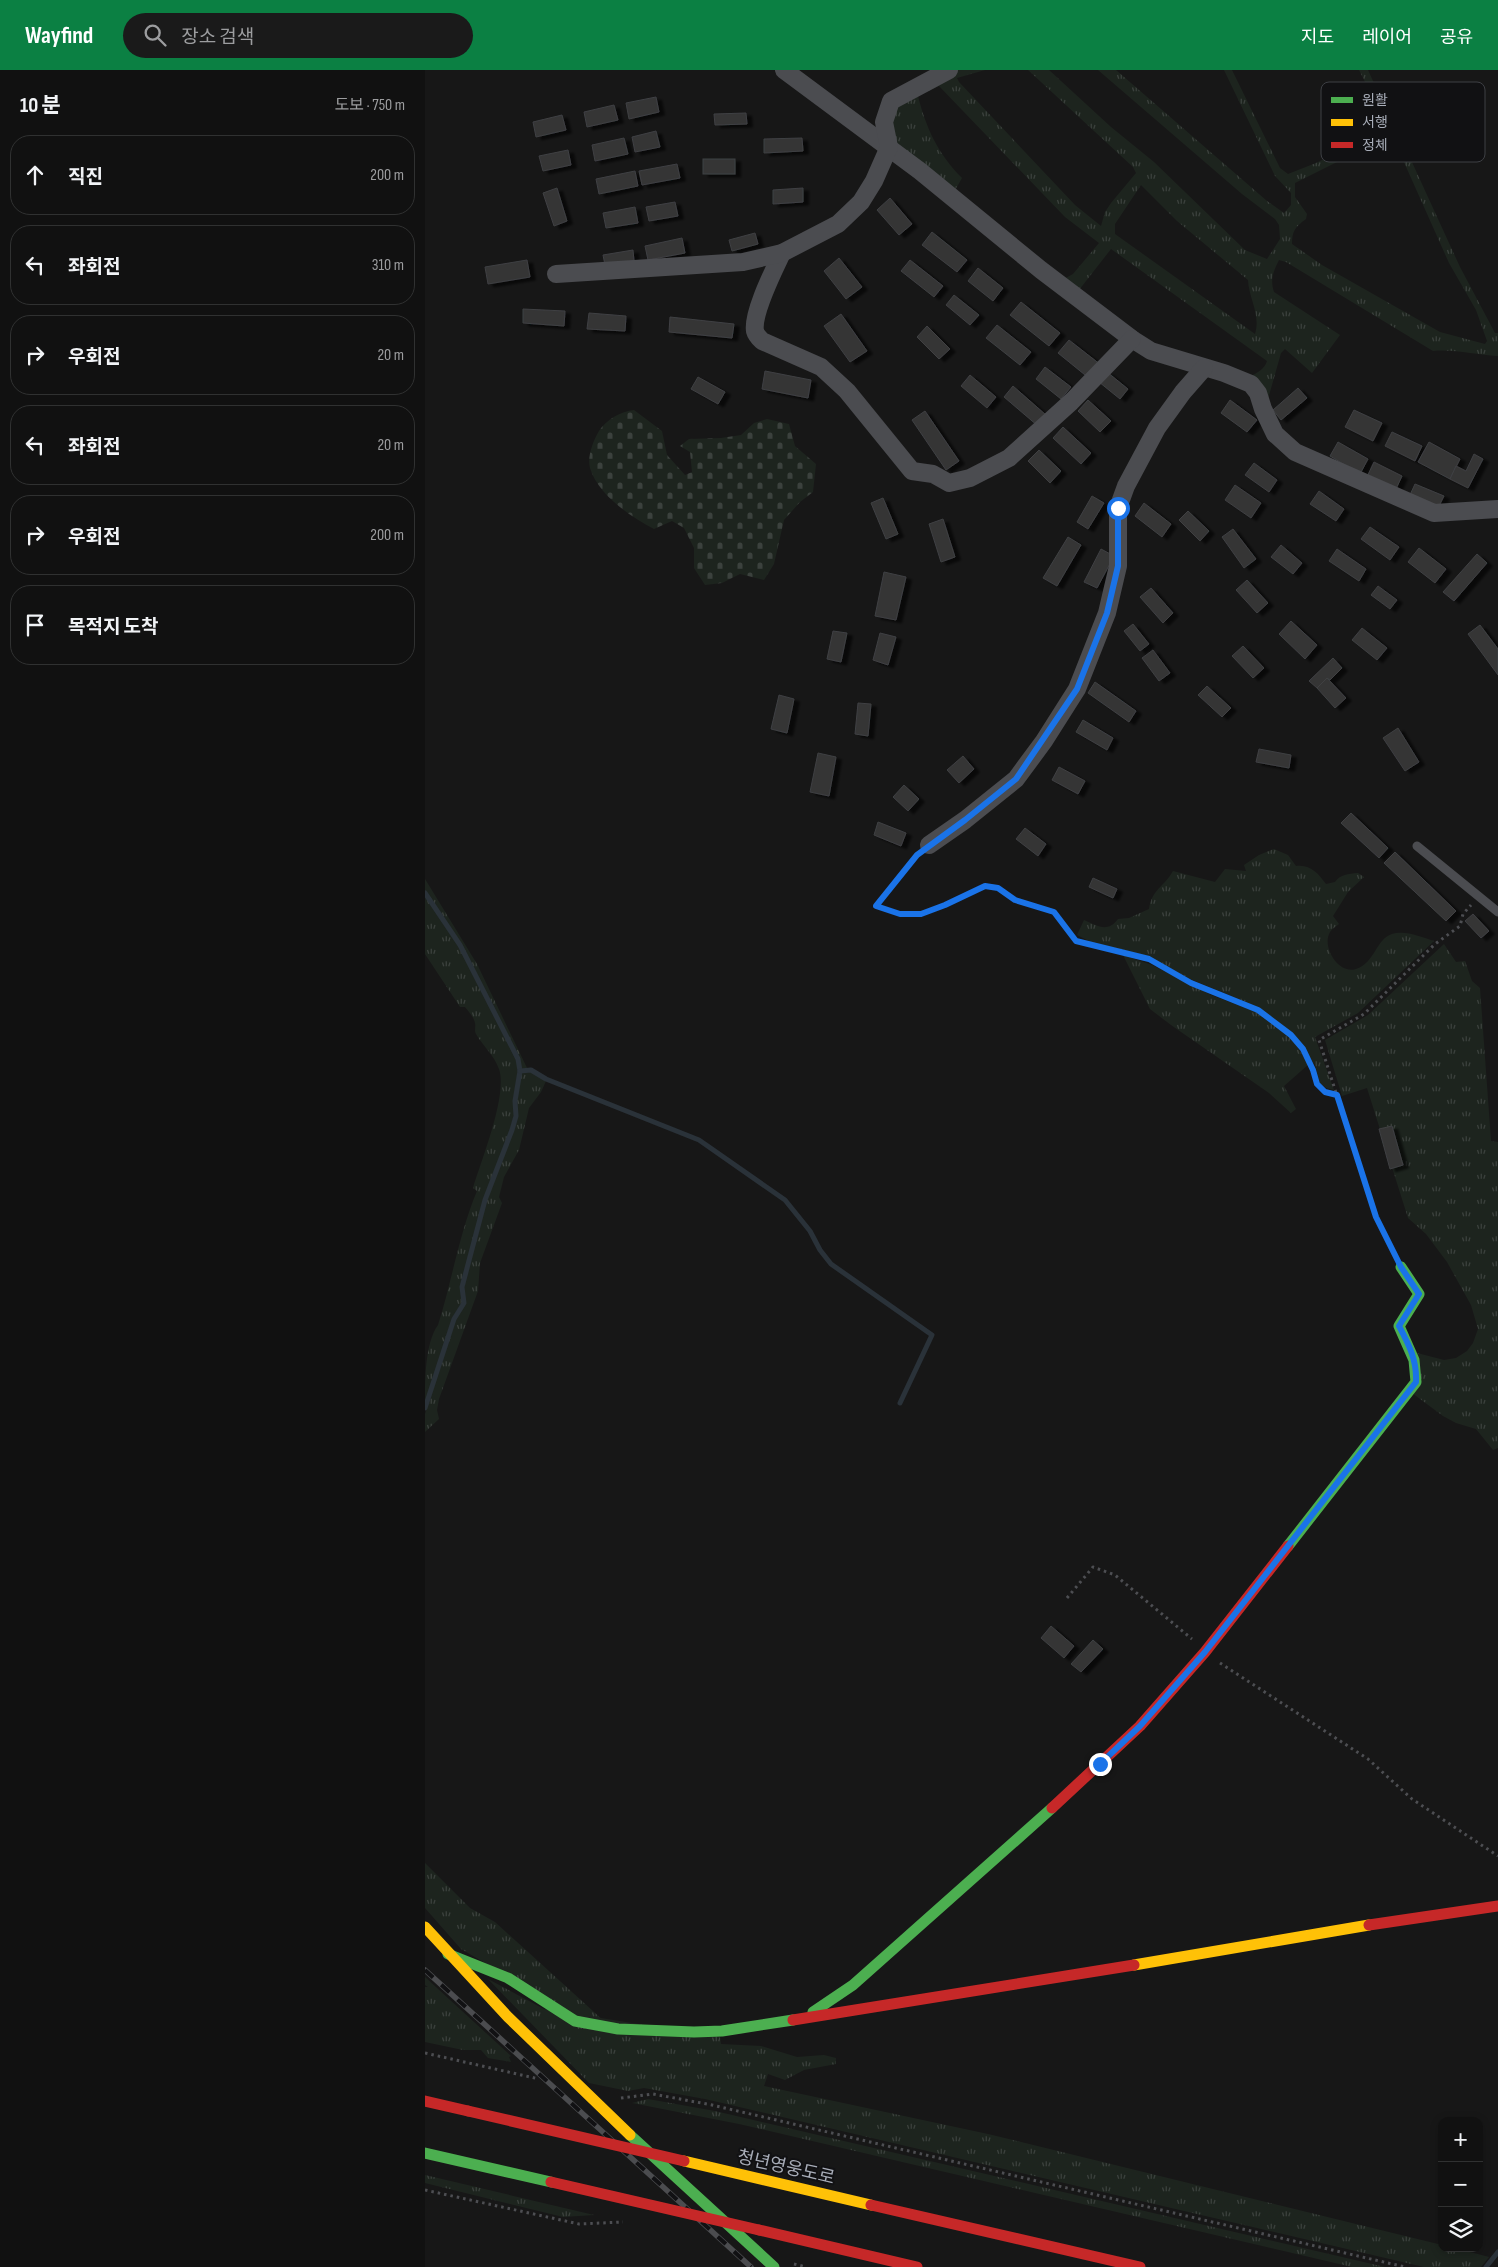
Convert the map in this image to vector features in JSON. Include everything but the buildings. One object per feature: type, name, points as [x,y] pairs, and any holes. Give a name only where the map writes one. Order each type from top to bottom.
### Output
[{"type":"main road","points":[[805,2017],[853,1986],[1083,1781],[1140,1726],[1205,1652],[1416,1382],[1417,1366],[1414,1354],[1399,1326],[1419,1294],[1401,1267]]},
{"type":"main road","points":[[448,1954],[508,1978],[575,2021],[618,2029],[694,2032],[722,2031],[1070,1976],[1304,1935],[1498,1906]]},
{"type":"main road","points":[[425,1928],[511,2021],[774,2267]]},
{"type":"main road","name":"청년영웅도로","points":[[425,2100],[1140,2267]]},
{"type":"main road","points":[[425,2153],[917,2267]]},
{"type":"street","points":[[783,70],[889,147],[1041,270],[1132,339],[1151,351],[1251,384],[1258,393],[1263,409],[1275,434],[1295,452],[1434,513],[1498,509]]},
{"type":"street","points":[[556,274],[743,262],[782,253],[837,224],[861,202],[874,181],[889,147],[884,122],[891,101],[949,70]]},
{"type":"street","points":[[782,253],[772,273],[755,320],[755,333],[762,341],[821,367],[847,391],[912,471],[933,474],[949,484],[970,478],[1009,458],[1071,402],[1132,339]]},
{"type":"street","points":[[929,845],[965,820],[1016,779],[1077,689],[1107,613],[1118,566],[1118,508],[1126,486],[1157,428],[1183,392],[1204,368]]},
{"type":"lane","points":[[1417,846],[1481,896],[1498,912]]},
{"type":"path","points":[[929,845],[903,871],[876,906],[900,914],[921,914],[985,886],[998,888],[1015,900],[1054,912],[1076,941],[1149,959],[1191,983],[1258,1010],[1291,1035],[1303,1049],[1317,1084],[1325,1092],[1337,1095]]},
{"type":"path","points":[[1401,1267],[1376,1217],[1319,1040],[1364,1014],[1435,944],[1460,926],[1463,914],[1481,896]]},
{"type":"path","points":[[1067,1598],[1093,1567],[1115,1575],[1176,1624],[1205,1652],[1245,1681],[1368,1759],[1412,1800],[1498,1856]]},
{"type":"path","points":[[425,2053],[542,2079]]},
{"type":"path","points":[[615,2096],[625,2098],[653,2094],[712,2105],[1405,2267]]},
{"type":"path","points":[[425,2190],[579,2224],[627,2222]]},
{"type":"path","points":[[787,2262],[806,2267]]},
{"type":"green space","points":[[957,70],[985,70],[957,78],[1075,205],[1101,226],[1105,212],[1136,173],[1133,167],[1028,70],[1049,70],[1111,127],[1154,162],[1245,250],[1267,259],[1280,239],[1279,225],[1275,219],[1242,194],[1098,70],[1116,70],[1267,201],[1284,213],[1291,205],[1291,193],[1275,176],[1224,70],[1232,70],[1280,168],[1288,174],[1321,160],[1337,162],[1295,183],[1295,197],[1307,214],[1306,219],[1295,230],[1292,244],[1322,265],[1440,332],[1485,344],[1487,341],[1476,310],[1449,263],[1404,162],[1412,162],[1460,267],[1495,333],[1498,333],[1498,356],[1433,351],[1286,262],[1279,260],[1273,276],[1274,292],[1340,335],[1312,373],[1285,349],[1281,353],[1268,399],[1249,377],[1263,369],[1267,361],[1111,249],[1079,290],[1064,279],[1073,274],[1099,243],[1065,217],[939,86],[918,96],[934,140],[946,160],[962,178],[954,192],[898,145],[894,140],[889,125],[901,98]],"holes":[[[1141,185],[1177,221],[1248,280],[1257,320],[1255,334],[1115,234],[1115,224]]]},
{"type":"green space","points":[[1359,70],[1368,70],[1373,82],[1365,82]]},
{"type":"green space","points":[[634,410],[662,431],[667,455],[685,475],[692,472],[690,452],[680,446],[689,439],[741,435],[754,423],[767,419],[789,424],[795,446],[816,464],[813,492],[800,502],[784,520],[774,564],[764,580],[740,574],[722,583],[705,585],[694,568],[694,548],[684,528],[672,521],[654,529],[626,512],[600,487],[594,478],[589,464],[591,449],[595,439],[602,427],[610,420],[619,414]]},
{"type":"green space","points":[[1274,849],[1288,855],[1296,866],[1305,866],[1313,870],[1326,884],[1335,882],[1340,877],[1348,874],[1358,873],[1364,877],[1348,892],[1333,916],[1339,924],[1331,931],[1328,945],[1333,958],[1343,968],[1350,970],[1362,966],[1372,957],[1382,941],[1392,934],[1408,933],[1434,941],[1358,1013],[1315,1037],[1334,1090],[1326,1088],[1320,1083],[1315,1065],[1298,1039],[1256,1006],[1190,979],[1148,956],[1091,942],[1077,935],[1084,920],[1106,927],[1118,919],[1129,918],[1149,909],[1156,892],[1173,871],[1215,882],[1225,869],[1246,871],[1244,865],[1259,855]]},
{"type":"green space","points":[[425,879],[477,964],[527,1068],[521,1069],[519,1059],[462,945],[425,890]]},
{"type":"green space","points":[[425,896],[459,946],[517,1060],[518,1071],[513,1101],[514,1115],[483,1200],[461,1287],[462,1302],[452,1318],[425,1404],[425,1384],[430,1342],[438,1325],[460,1241],[477,1191],[473,1188],[497,1111],[501,1080],[497,1064],[476,1034],[472,1016],[465,1007],[460,1007],[425,954]]},
{"type":"green space","points":[[1444,944],[1456,962],[1465,961],[1472,981],[1480,988],[1491,1141],[1498,1142],[1498,1448],[1493,1450],[1476,1429],[1456,1423],[1443,1416],[1412,1393],[1417,1353],[1444,1360],[1456,1358],[1467,1351],[1473,1343],[1478,1329],[1471,1305],[1447,1262],[1426,1234],[1408,1218],[1367,1088],[1342,1096],[1325,1040],[1368,1015]]},
{"type":"green space","points":[[1123,955],[1152,965],[1211,995],[1256,1012],[1289,1035],[1309,1064],[1284,1086],[1296,1109],[1291,1113],[1269,1093],[1150,1009]]},
{"type":"green space","points":[[531,1071],[546,1081],[541,1092],[529,1108],[519,1150],[504,1177],[499,1197],[502,1203],[480,1263],[478,1291],[439,1399],[437,1410],[439,1419],[425,1432],[425,1414],[442,1357],[455,1319],[465,1303],[464,1287],[486,1201],[517,1116],[516,1102],[521,1072]]},
{"type":"green space","points":[[425,1863],[470,1908],[495,1922],[605,2022],[579,2017],[461,1949],[425,1908]]},
{"type":"green space","points":[[425,1977],[511,2056],[509,2057],[511,2062],[488,2058],[481,2050],[463,2050],[425,2042],[425,1987],[428,1987],[425,1985]]},
{"type":"green space","points":[[488,1979],[544,2009],[720,2037],[721,2044],[761,2046],[797,2057],[824,2055],[836,2058],[836,2064],[804,2070],[785,2080],[768,2074],[764,2086],[988,2134],[1438,2244],[1438,2252],[1470,2252],[1489,2257],[1481,2267],[1424,2267],[705,2099],[644,2088],[628,2091],[589,2083]]},
{"type":"green space","points":[[648,2099],[715,2111],[1385,2267],[1352,2267],[739,2124],[632,2103]]},
{"type":"green space","points":[[425,2175],[594,2215],[563,2217],[425,2183]]},
{"type":"waterway","points":[[425,893],[460,945],[518,1059],[520,1071],[515,1101],[516,1116],[485,1200],[462,1287],[464,1303],[454,1319],[425,1408]]},
{"type":"waterway","points":[[520,1071],[531,1070],[546,1079],[699,1140],[785,1200],[810,1231],[820,1250],[831,1264],[932,1335],[900,1403]]},
{"type":"waterway","points":[[1486,2267],[1498,2252]]},
{"type":"railway","points":[[425,1970],[751,2267]]},
{"type":"traffic: fast","points":[[1288,1546],[1416,1382],[1414,1360],[1399,1326],[1419,1294],[1401,1267]]},
{"type":"traffic: fast","points":[[813,2012],[853,1985],[1052,1808]]},
{"type":"traffic: fast","points":[[448,1954],[508,1978],[575,2021],[618,2029],[694,2032],[722,2031],[793,2020]]},
{"type":"traffic: fast","points":[[630,2135],[774,2267]]},
{"type":"traffic: fast","points":[[425,2153],[551,2182]]},
{"type":"traffic: slow","points":[[1134,1965],[1369,1925]]},
{"type":"traffic: slow","points":[[425,1927],[508,2017],[630,2135]]},
{"type":"traffic: slow","points":[[684,2161],[871,2205]]},
{"type":"traffic: jam","points":[[1052,1808],[1140,1726],[1205,1652],[1288,1546]]},
{"type":"traffic: jam","points":[[1369,1925],[1498,1906]]},
{"type":"traffic: jam","points":[[793,2020],[1134,1965]]},
{"type":"traffic: jam","points":[[425,2101],[468,2111]]},
{"type":"traffic: jam","points":[[468,2111],[684,2161]]},
{"type":"traffic: jam","points":[[551,2182],[759,2230]]},
{"type":"traffic: jam","points":[[871,2205],[1140,2267]]},
{"type":"traffic: jam","points":[[759,2230],[917,2267]]},
{"type":"route","points":[[1100,1764],[1140,1726],[1205,1652],[1333,1485],[1416,1382],[1417,1366],[1414,1354],[1399,1326],[1419,1294],[1401,1267],[1376,1217],[1337,1095],[1325,1092],[1317,1084],[1303,1049],[1291,1035],[1258,1010],[1191,983],[1149,959],[1132,953],[1076,941],[1054,912],[1015,900],[998,888],[985,886],[970,891],[945,905],[921,914],[900,914],[876,906],[882,896],[917,855],[1016,779],[1077,689],[1107,613],[1118,566],[1118,508]]}]
